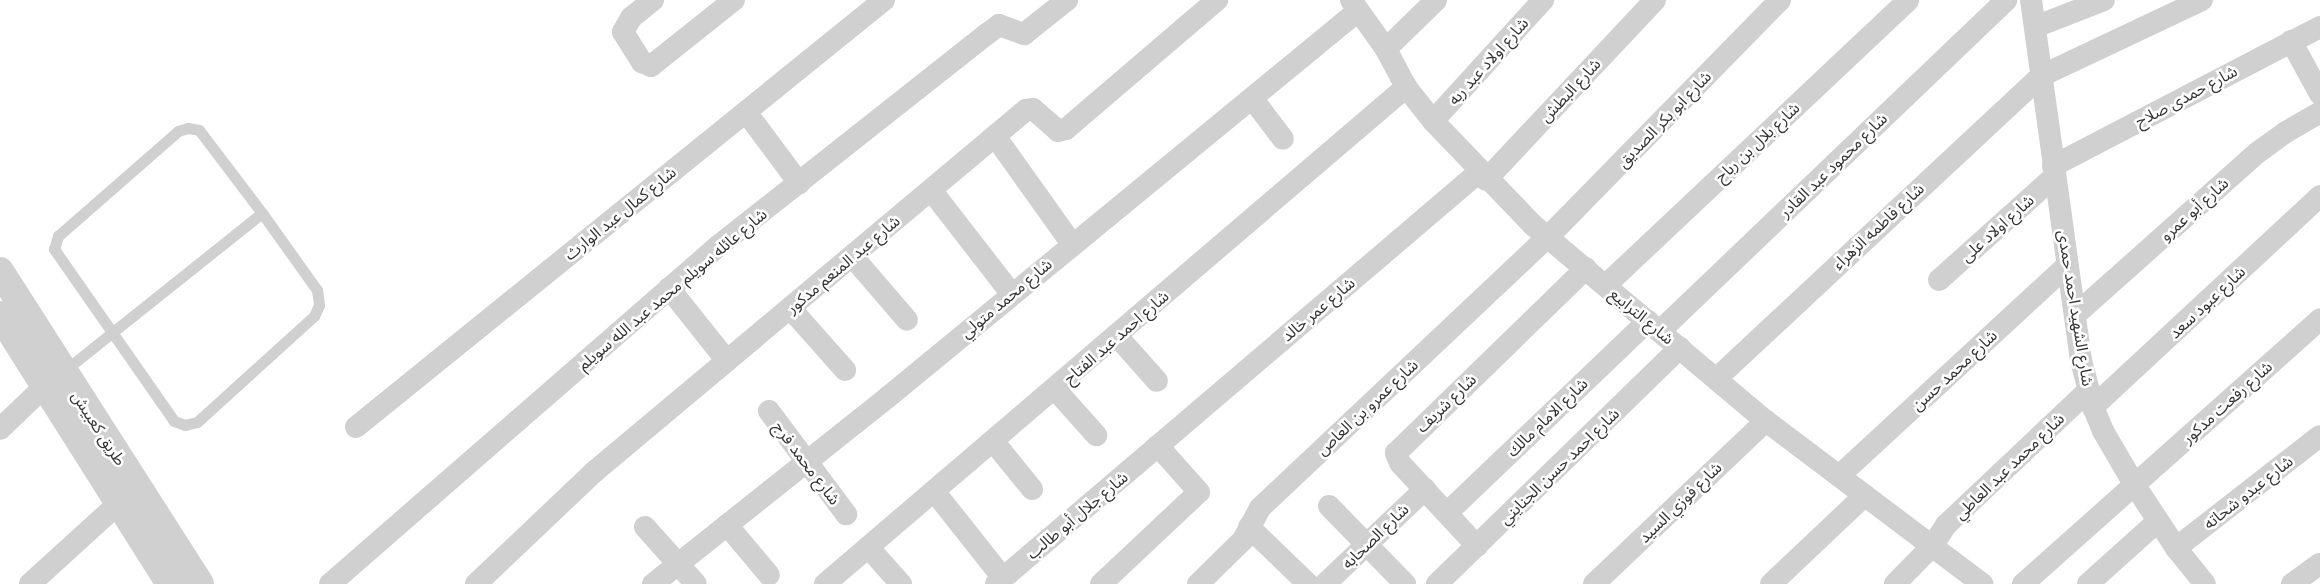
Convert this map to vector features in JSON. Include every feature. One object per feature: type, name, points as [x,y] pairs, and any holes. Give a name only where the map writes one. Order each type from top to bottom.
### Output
[{"type":"street","points":[[653,0],[631,18],[624,32],[642,62],[651,66],[656,64],[734,0]]},
{"type":"street","name":"شارع كمال عبد الوارث","points":[[356,427],[884,0]]},
{"type":"street","name":"شارع عائله سويلم محمد عبد الله سويلم","points":[[330,584],[669,288],[997,26],[1020,33],[1028,32],[1067,0]]},
{"type":"street","name":"شارع عبد المنعم مدكور","points":[[476,584],[594,472],[995,136],[1030,109],[1058,131],[1066,129],[1217,0]]},
{"type":"street","points":[[1386,49],[1436,0]]},
{"type":"street","name":"شارع اولاد عبد ربه","points":[[1433,121],[1543,0]]},
{"type":"street","name":"شارع البطش","points":[[1482,176],[1655,0]]},
{"type":"street","name":"شارع ابو بكر الصديق","points":[[1547,238],[1780,0]]},
{"type":"street","name":"شارع بلال بن رباح","points":[[1606,285],[1908,0]]},
{"type":"street","name":"شارع محمود عبد القادر","points":[[1654,326],[2006,0]]},
{"type":"street","name":"شارع الشهيد احمد حمدى","points":[[2031,0],[2075,315],[2091,398],[2103,431],[2134,484],[2176,548],[2205,584]]},
{"type":"street","points":[[2035,27],[2104,0]]},
{"type":"street","name":"شارع فاطمه الزهراء","points":[[1716,379],[2041,76],[2202,0]]},
{"type":"street","name":"شارع الترابيع","points":[[1354,6],[1386,49],[1406,87],[1433,121],[1482,176],[1547,238],[1586,268],[1766,421],[1933,545],[1971,581]]},
{"type":"street","name":"شارع محمد متولي","points":[[653,584],[807,462],[1011,293],[1252,98],[1354,6]]},
{"type":"street","name":"شارع حمدى صلاح","points":[[2054,171],[2320,27]]},
{"type":"street","points":[[2291,41],[2320,94]]},
{"type":"street","name":"شارع احمد عبد الفتاح","points":[[825,584],[1406,87]]},
{"type":"street","points":[[1252,98],[1283,138]]},
{"type":"street","points":[[746,112],[799,183]]},
{"type":"street","name":"شارع أبو عمرو","points":[[2075,315],[2257,153],[2286,132],[2320,112]]},
{"type":"street","points":[[995,136],[1072,244]]},
{"type":"street","name":"شارع اولاد على","points":[[1938,280],[2054,171]]},
{"type":"street","name":"شارع عمر خالد","points":[[1158,446],[1482,176]]},
{"type":"street","points":[[931,190],[1011,293]]},
{"type":"street","name":"شارع عبود سعد","points":[[2091,398],[2320,196]]},
{"type":"street","name":"شارع عمرو بن العاص","points":[[1198,584],[1237,547],[1260,508],[1547,238]]},
{"type":"street","points":[[852,256],[906,320]]},
{"type":"street","name":"شارع محمد حسن","points":[[1839,476],[2068,264]]},
{"type":"street","name":"شارع شريف","points":[[1477,546],[1400,463],[1396,456],[1399,447],[1586,268]]},
{"type":"street","name":"طريق كعبيش","points":[[0,271],[54,379],[120,502],[170,584]]},
{"type":"street","points":[[669,288],[727,361]]},
{"type":"street","points":[[790,308],[845,370]]},
{"type":"street","name":"طريق كعبيش","points":[[0,316],[54,379],[200,584]]},
{"type":"street","name":"شارع رفعت مدكور","points":[[2023,584],[2320,319]]},
{"type":"street","name":"شارع الامام مالك","points":[[1447,513],[1654,326]]},
{"type":"street","points":[[1117,336],[1157,381]]},
{"type":"street","name":"شارع احمد حسن الجنايني","points":[[1437,584],[1680,348]]},
{"type":"street","points":[[3,420],[54,379]]},
{"type":"street","points":[[1055,389],[1096,435]]},
{"type":"street","name":"شارع محمد عبد العاطي","points":[[1894,584],[1933,545],[1946,526],[2091,398]]},
{"type":"street","name":"شارع محمد فرج","points":[[769,411],[846,514]]},
{"type":"street","name":"شارع فوزي السيد","points":[[1594,584],[1766,421]]},
{"type":"street","name":"شارع عبدو شحاته","points":[[2176,548],[2320,436]]},
{"type":"street","points":[[993,441],[1032,489]]},
{"type":"street","points":[[1101,584],[1199,492],[1158,446]]},
{"type":"street","name":"شارع جلال أبو طالب","points":[[999,581],[1158,446]]},
{"type":"street","name":"شارع الصحابه","points":[[1325,584],[1425,489]]},
{"type":"street","points":[[934,491],[999,581]]},
{"type":"street","points":[[1771,584],[1865,495]]},
{"type":"street","points":[[30,584],[120,502]]},
{"type":"street","points":[[1329,506],[1405,584]]},
{"type":"street","points":[[2088,584],[2158,521]]},
{"type":"street","points":[[727,525],[769,575]]},
{"type":"street","points":[[645,527],[696,584]]},
{"type":"street","points":[[1249,527],[1308,584]]},
{"type":"street","points":[[868,547],[901,584]]},
{"type":"street","points":[[2292,584],[2320,564]]},
{"type":"lane","points":[[198,130],[262,213],[317,290],[319,305],[314,316],[197,422],[185,425],[174,421],[112,332],[60,262],[54,249],[58,236],[178,131],[198,130]]},
{"type":"lane","points":[[54,379],[262,213]]}]
